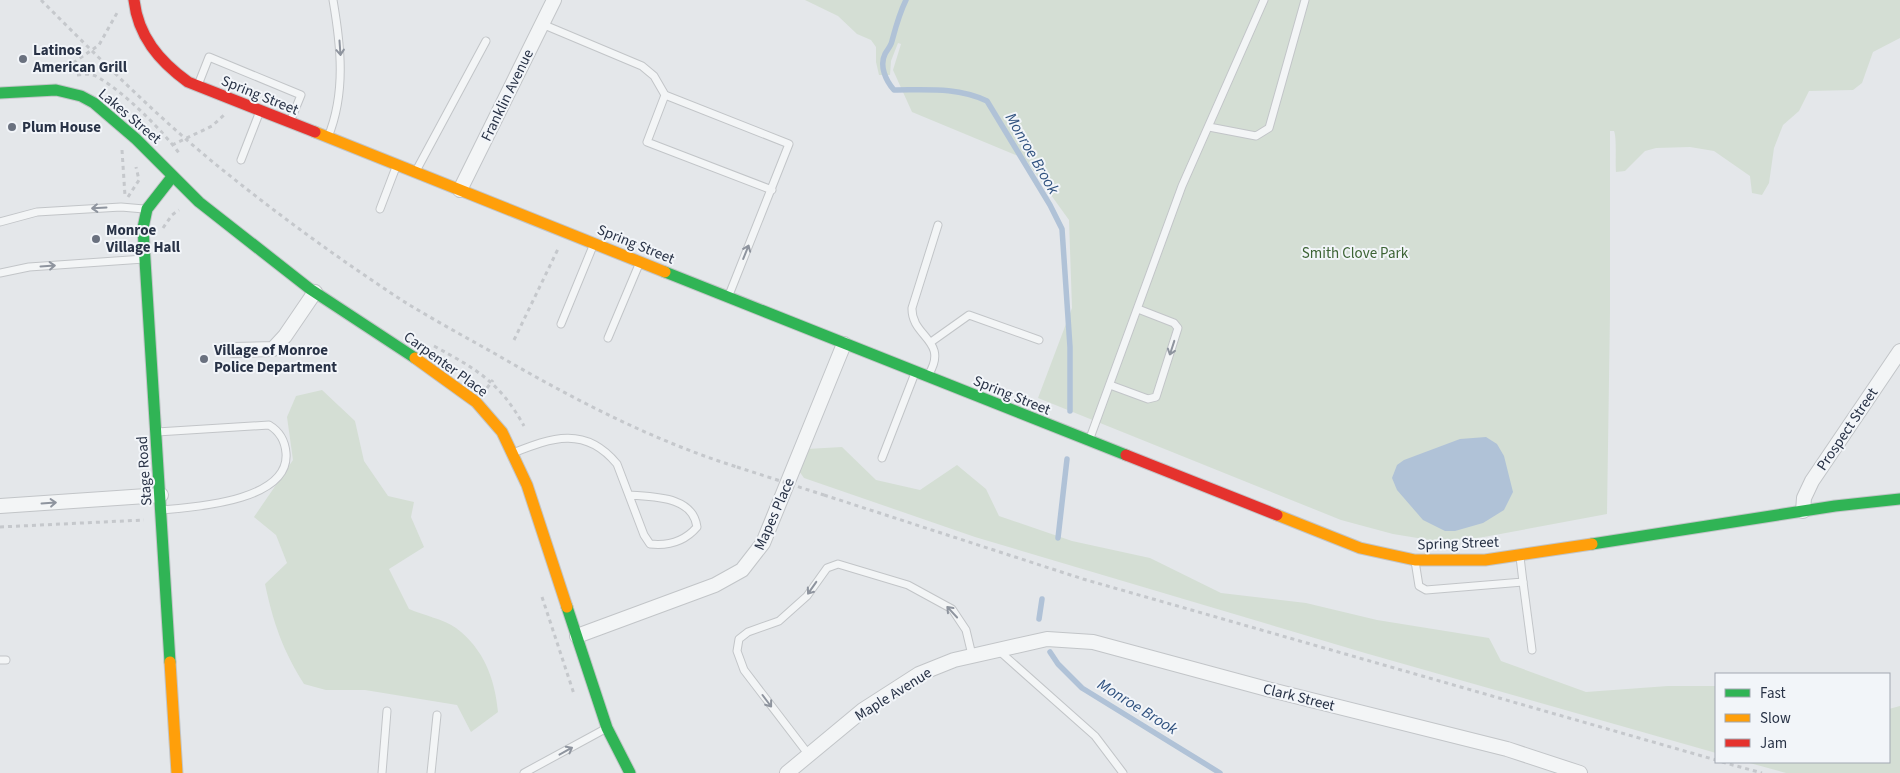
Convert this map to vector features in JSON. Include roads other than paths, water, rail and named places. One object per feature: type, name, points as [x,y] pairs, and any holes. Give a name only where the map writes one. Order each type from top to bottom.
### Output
[{"type":"street","name":"Spring Street","points":[[134,0],[143,34],[154,52],[176,74],[198,86],[1328,538],[1360,548],[1415,560],[1469,561],[1803,511],[1900,499]]},
{"type":"street","name":"Franklin Avenue","points":[[460,190],[554,0]]},
{"type":"street","name":"Lakes Street","points":[[0,94],[56,90],[81,96],[94,103],[136,139],[172,177]]},
{"type":"street","name":"Stage Road","points":[[172,177],[147,209],[143,228],[178,773]]},
{"type":"street","name":"Carpenter Place","points":[[172,177],[198,202],[315,292],[443,377],[476,402],[502,432],[527,485],[607,728],[630,773]]},
{"type":"street","points":[[233,350],[273,349],[286,336],[315,292]]},
{"type":"street","name":"Mapes Place","points":[[577,636],[715,585],[728,579],[749,563],[770,527],[844,344]]},
{"type":"street","name":"Prospect Street","points":[[1803,511],[1804,498],[1812,481],[1900,351]]},
{"type":"street","points":[[0,506],[161,495]]},
{"type":"street","name":"Clark Street","points":[[1016,644],[1047,639],[1094,642],[1267,689],[1507,749],[1580,773]]},
{"type":"street","name":"Maple Avenue","points":[[787,773],[862,710],[919,674],[972,655],[1016,644]]},
{"type":"lane","points":[[328,138],[336,115],[341,60],[333,0]]},
{"type":"lane","points":[[1089,441],[1182,186],[1264,0]]},
{"type":"lane","points":[[1209,127],[1256,136],[1269,128],[1305,0]]},
{"type":"lane","points":[[542,24],[642,66],[654,76],[665,95],[789,144],[728,297]]},
{"type":"lane","points":[[416,172],[486,41]]},
{"type":"lane","points":[[198,86],[209,57],[301,95],[290,123]]},
{"type":"lane","points":[[665,95],[647,142],[772,190]]},
{"type":"lane","points":[[240,160],[260,111]]},
{"type":"lane","points":[[380,209],[397,165]]},
{"type":"lane","points":[[0,222],[37,212],[121,207],[147,209]]},
{"type":"lane","points":[[927,377],[935,359],[931,342],[914,321],[912,308],[938,224]]},
{"type":"lane","points":[[561,324],[594,243]]},
{"type":"lane","points":[[0,273],[29,267],[144,259]]},
{"type":"lane","points":[[608,338],[641,262]]},
{"type":"lane","points":[[1110,385],[1148,399],[1156,397],[1178,328],[1174,323],[1138,309]]},
{"type":"lane","points":[[931,342],[970,315],[1039,340]]},
{"type":"lane","points":[[882,458],[916,372]]},
{"type":"lane","points":[[157,432],[269,424],[278,430],[282,439],[286,460],[282,472],[271,483],[242,497],[214,505],[162,510]]},
{"type":"lane","points":[[512,453],[557,437],[569,437],[583,441],[610,456],[616,464],[644,535],[650,544],[661,545],[674,542],[691,534],[696,527],[695,517],[690,509],[677,502],[663,498],[629,495]]},
{"type":"lane","points":[[1519,554],[1532,650]]},
{"type":"lane","points":[[1415,560],[1418,584],[1423,589],[1523,582]]},
{"type":"lane","points":[[809,756],[744,670],[737,651],[739,639],[748,632],[778,621],[807,596],[827,568],[838,564],[908,585],[952,609],[966,630],[972,655]]},
{"type":"lane","points":[[996,649],[1096,736],[1123,773]]},
{"type":"lane","points":[[382,773],[387,711]]},
{"type":"lane","points":[[432,773],[437,715]]},
{"type":"lane","points":[[524,773],[607,728]]},
{"type":"water","points":[[1486,437],[1497,444],[1504,456],[1513,492],[1504,510],[1483,523],[1455,531],[1445,531],[1423,520],[1397,490],[1392,478],[1397,465],[1404,460],[1460,439]]},
{"type":"waterway","name":"Monroe Brook","points":[[906,0],[891,43],[883,59],[884,73],[891,86],[894,90],[953,91],[987,101],[1050,205],[1062,229],[1070,347],[1070,411]]},
{"type":"waterway","name":"Monroe Brook","points":[[1058,538],[1067,459]]},
{"type":"waterway","name":"Monroe Brook","points":[[1039,619],[1042,599]]},
{"type":"waterway","name":"Monroe Brook","points":[[1050,652],[1058,664],[1082,688],[1220,773]]},
{"type":"place","name":"Latinos American Grill","points":[[23,59]]},
{"type":"place","name":"Plum House","points":[[12,127]]},
{"type":"place","name":"Monroe Village Hall","points":[[96,239]]},
{"type":"place","name":"Village of Monroe Police Department","points":[[204,359]]},
{"type":"park label","name":"Smith Clove Park","points":[[1355,253]]}]
